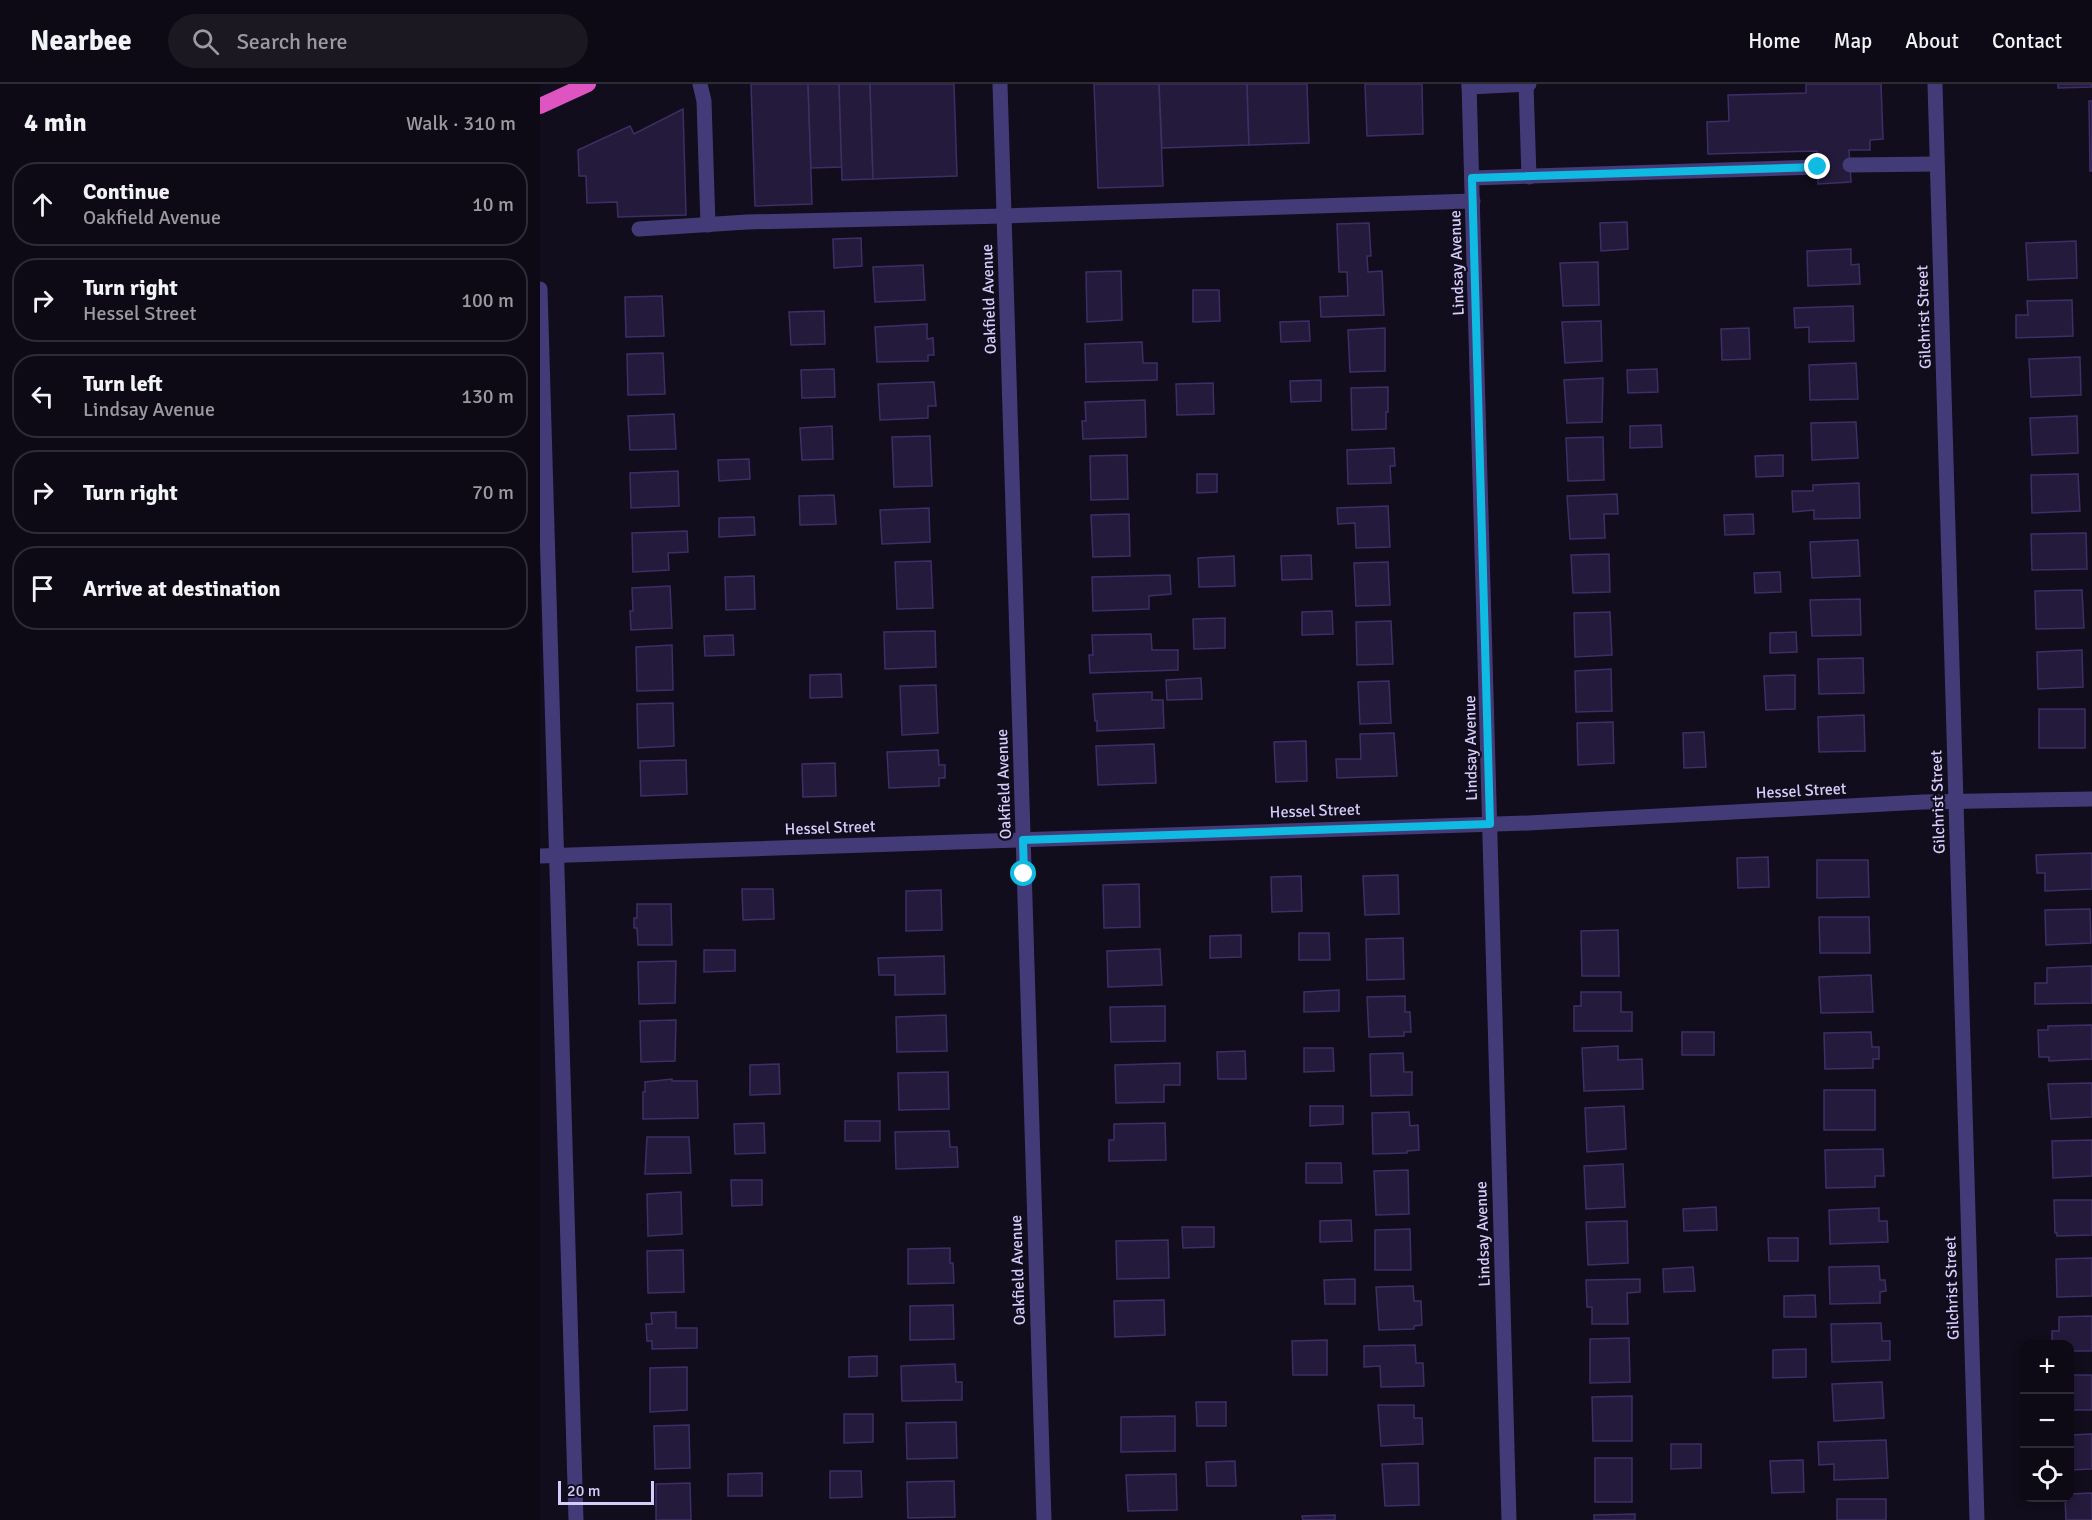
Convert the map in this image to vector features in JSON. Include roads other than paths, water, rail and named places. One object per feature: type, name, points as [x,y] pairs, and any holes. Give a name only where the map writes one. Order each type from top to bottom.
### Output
[{"type":"highway","points":[[540,106],[588,84]]},
{"type":"street","points":[[700,84],[704,101],[708,225]]},
{"type":"street","name":"Oakfield Avenue","points":[[1000,84],[1044,1520]]},
{"type":"street","points":[[1469,85],[1528,84],[1529,177]]},
{"type":"street","name":"Gilchrist Street","points":[[1935,84],[1977,1520]]},
{"type":"street","name":"Lindsay Avenue","points":[[1469,85],[1509,1520]]},
{"type":"street","points":[[1850,165],[1937,164]]},
{"type":"street","points":[[1472,178],[1818,167]]},
{"type":"street","points":[[639,229],[747,222],[1473,201]]},
{"type":"street","points":[[540,289],[576,1520]]},
{"type":"street","name":"Hessel Street","points":[[540,856],[1490,824],[1956,802],[2092,798]]}]
